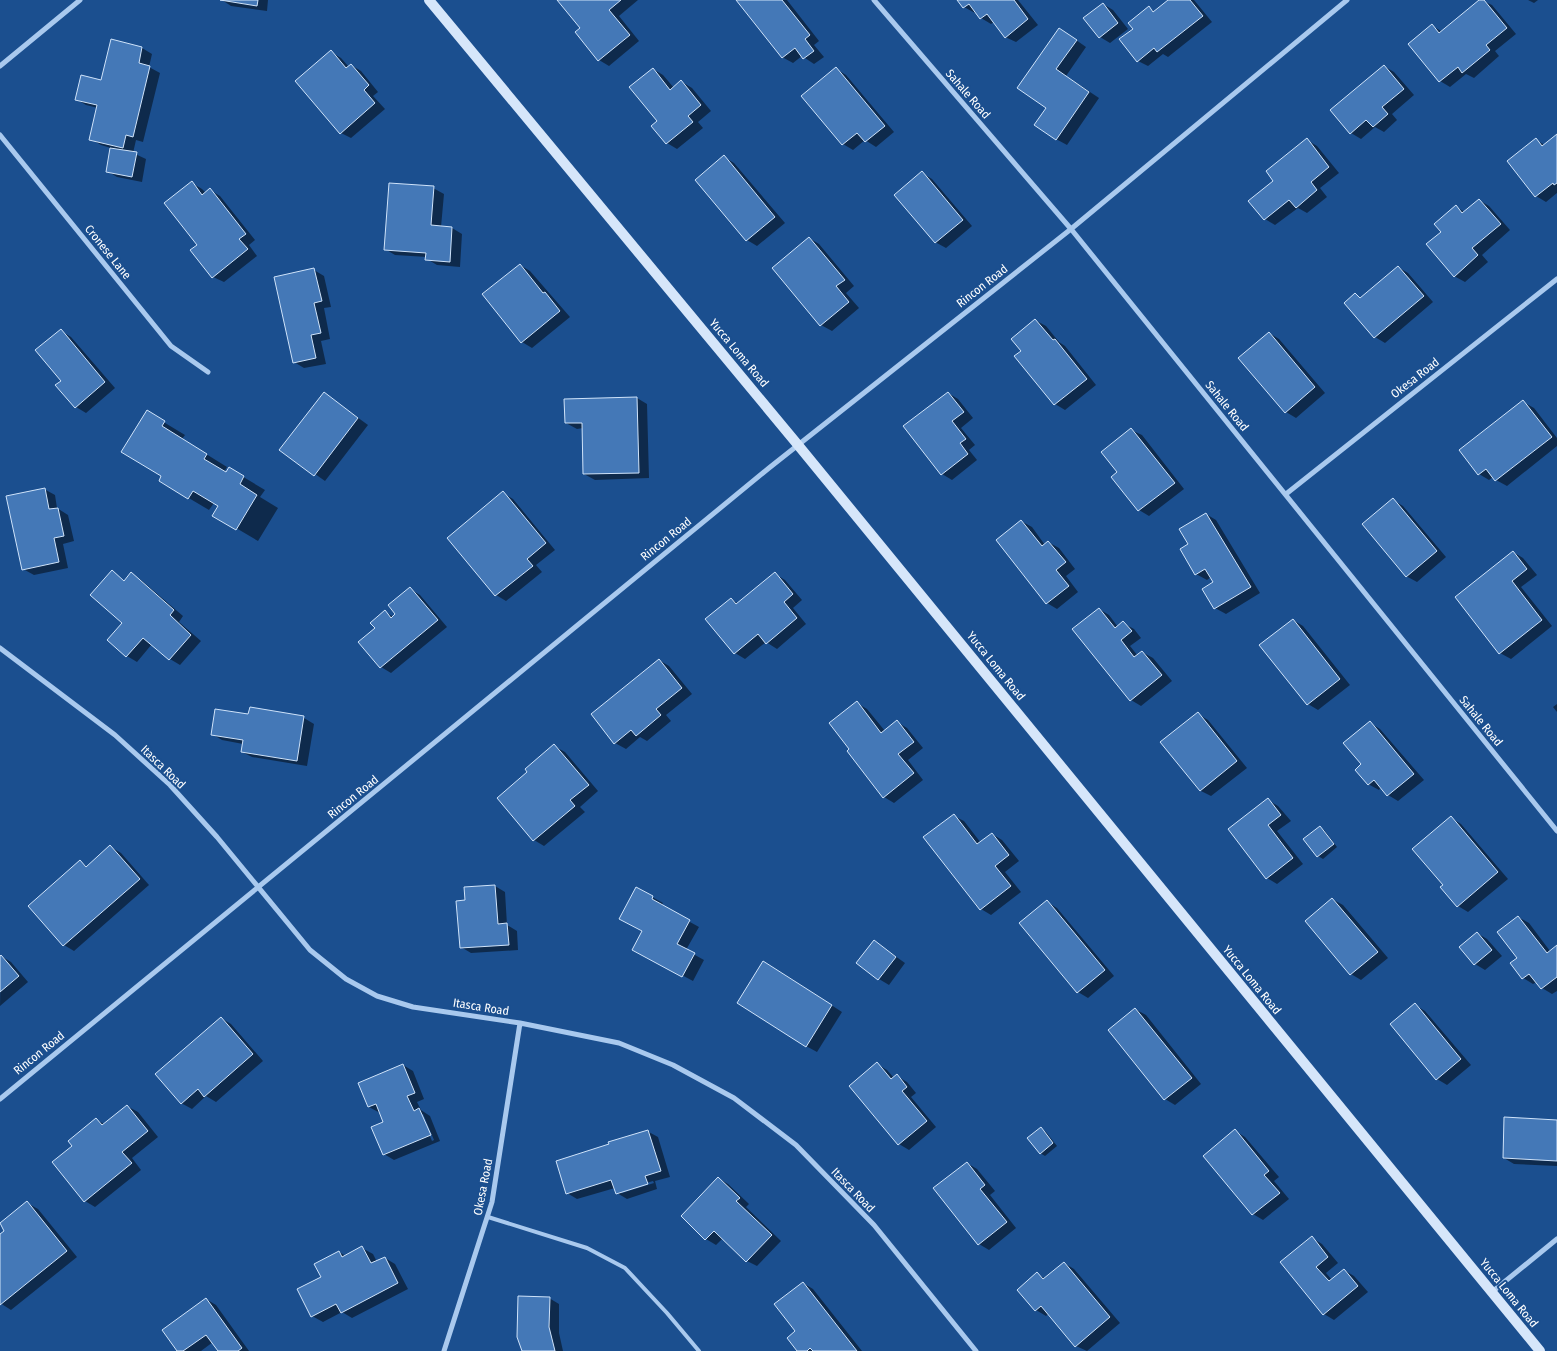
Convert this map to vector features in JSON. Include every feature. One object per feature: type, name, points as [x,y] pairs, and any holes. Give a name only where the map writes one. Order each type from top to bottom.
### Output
[{"type":"main road","name":"Yucca Loma Road","points":[[429,0],[798,445],[1540,1351]]},
{"type":"street","points":[[0,66],[80,0]]},
{"type":"street","name":"Sahale Road","points":[[874,0],[1071,229],[1557,831]]},
{"type":"street","name":"Rincon Road","points":[[0,1098],[798,445],[1071,229],[1347,0]]},
{"type":"street","name":"Cronese Lane","points":[[0,135],[171,346],[208,372]]},
{"type":"street","name":"Okesa Road","points":[[1286,494],[1557,279]]},
{"type":"street","name":"Itasca Road","points":[[0,648],[116,735],[170,785],[217,837],[310,950],[346,979],[377,996],[413,1006],[520,1023],[619,1044],[673,1065],[734,1098],[796,1146],[874,1225],[976,1351]]},
{"type":"street","name":"Okesa Road","points":[[444,1351],[492,1202],[520,1023]]},
{"type":"street","points":[[1492,1292],[1557,1239]]},
{"type":"lane","points":[[488,1218],[587,1248],[625,1268],[699,1351]]},
{"type":"building","points":[[220,0],[258,0],[257,6]]},
{"type":"building","points":[[557,0],[621,0],[609,10],[630,35],[598,61],[575,32],[580,28]]},
{"type":"building","points":[[736,0],[782,0],[810,35],[805,39],[814,51],[803,59],[795,48],[782,58]]},
{"type":"building","points":[[957,0],[1014,0],[1028,19],[1005,38],[987,14],[980,19],[969,4],[963,8]]},
{"type":"building","points":[[1168,0],[1190,0],[1203,16],[1157,52],[1154,48],[1137,62],[1119,39],[1133,29],[1128,23],[1149,6],[1153,12]]},
{"type":"building","points":[[1479,0],[1484,0],[1507,28],[1486,45],[1490,50],[1462,73],[1458,67],[1439,82],[1408,44],[1432,24],[1439,33]]},
{"type":"building","points":[[1103,3],[1118,23],[1099,38],[1083,18]]},
{"type":"building","points":[[1059,28],[1077,40],[1056,69],[1089,92],[1056,140],[1034,125],[1046,108],[1017,88]]},
{"type":"building","points":[[111,39],[142,47],[139,63],[150,66],[133,137],[126,135],[123,148],[89,140],[97,105],[75,100],[81,75],[101,80]]},
{"type":"building","points":[[331,50],[346,68],[351,64],[369,85],[364,90],[375,103],[340,134],[295,81]]},
{"type":"building","points":[[1384,65],[1404,89],[1382,107],[1388,114],[1373,127],[1366,120],[1350,134],[1330,110]]},
{"type":"building","points":[[836,67],[885,126],[865,142],[857,133],[842,145],[801,96]]},
{"type":"building","points":[[653,68],[670,90],[681,80],[701,105],[688,116],[693,122],[666,144],[651,126],[657,121],[629,87]]},
{"type":"building","points":[[1557,134],[1557,183],[1554,185],[1553,183],[1535,197],[1507,161],[1536,138],[1542,146]]},
{"type":"building","points":[[1307,138],[1329,167],[1311,182],[1317,190],[1296,208],[1289,200],[1264,220],[1248,201],[1273,181],[1266,171]]},
{"type":"building","points":[[110,148],[137,152],[132,177],[106,172]]},
{"type":"building","points":[[724,155],[775,217],[746,241],[695,180]]},
{"type":"building","points":[[922,171],[963,220],[935,243],[894,195]]},
{"type":"building","points":[[192,181],[202,195],[210,188],[246,234],[239,239],[248,249],[212,278],[190,250],[197,245],[164,203]]},
{"type":"building","points":[[389,183],[434,186],[431,225],[452,227],[450,262],[425,260],[426,253],[384,250]]},
{"type":"building","points":[[1479,199],[1501,224],[1472,248],[1478,255],[1454,277],[1426,244],[1441,232],[1434,224],[1456,205],[1462,213]]},
{"type":"building","points":[[809,237],[845,280],[836,286],[849,302],[820,326],[772,268]]},
{"type":"building","points":[[520,264],[560,311],[521,343],[482,294]]},
{"type":"building","points":[[1398,266],[1424,296],[1374,338],[1344,303],[1355,293],[1360,298]]},
{"type":"building","points":[[314,268],[322,301],[314,303],[321,333],[311,335],[316,358],[293,363],[274,277]]},
{"type":"building","points":[[1035,319],[1053,340],[1055,339],[1087,379],[1054,405],[1014,356],[1021,351],[1011,339]]},
{"type":"building","points":[[61,329],[105,382],[75,408],[55,385],[61,381],[35,350]]},
{"type":"building","points":[[1269,332],[1315,387],[1285,413],[1238,358]]},
{"type":"building","points":[[324,392],[358,418],[314,476],[279,450]]},
{"type":"building","points":[[948,392],[964,412],[952,421],[966,439],[960,443],[968,454],[941,475],[903,426]]},
{"type":"building","points":[[637,397],[639,473],[583,474],[582,423],[565,423],[564,399]]},
{"type":"building","points":[[1523,400],[1552,437],[1495,481],[1486,469],[1478,475],[1459,450]]},
{"type":"building","points":[[147,410],[165,421],[162,426],[207,454],[204,459],[226,472],[229,467],[244,476],[240,484],[257,495],[236,530],[212,516],[218,506],[193,491],[188,499],[159,481],[161,476],[121,452]]},
{"type":"building","points":[[1131,428],[1175,483],[1138,511],[1111,477],[1117,472],[1101,452]]},
{"type":"building","points":[[45,488],[49,509],[58,508],[64,536],[54,538],[59,562],[22,570],[6,496]]},
{"type":"building","points":[[503,491],[546,543],[527,559],[533,566],[495,596],[447,538]]},
{"type":"building","points":[[1393,498],[1437,551],[1406,577],[1362,524]]},
{"type":"building","points":[[1206,513],[1251,587],[1214,609],[1202,589],[1213,582],[1205,569],[1195,575],[1180,549],[1188,544],[1179,529]]},
{"type":"building","points":[[1021,520],[1042,546],[1048,541],[1066,562],[1056,570],[1069,586],[1046,604],[996,540]]},
{"type":"building","points":[[1513,551],[1527,569],[1512,581],[1542,620],[1499,654],[1455,597]]},
{"type":"building","points":[[112,570],[124,581],[131,572],[174,610],[170,615],[191,635],[169,660],[143,638],[126,657],[107,640],[122,623],[90,595]]},
{"type":"building","points":[[775,572],[793,594],[784,602],[797,618],[766,644],[758,634],[734,654],[705,619],[731,598],[736,604]]},
{"type":"building","points":[[410,587],[438,620],[380,668],[358,642],[375,628],[370,623],[385,610],[391,618],[395,614],[388,605]]},
{"type":"building","points":[[1099,608],[1115,628],[1123,621],[1132,631],[1121,640],[1134,657],[1142,651],[1162,675],[1130,701],[1072,629]]},
{"type":"building","points":[[1293,619],[1340,679],[1307,705],[1259,645]]},
{"type":"building","points":[[659,659],[682,688],[656,709],[661,715],[636,736],[631,730],[614,744],[591,714]]},
{"type":"building","points":[[857,701],[881,733],[897,720],[914,742],[898,754],[914,773],[883,798],[847,751],[849,749],[829,723]]},
{"type":"building","points":[[250,707],[304,716],[297,761],[241,752],[243,740],[211,735],[215,709],[248,714]]},
{"type":"building","points":[[1198,712],[1237,761],[1200,791],[1160,742]]},
{"type":"building","points":[[1370,721],[1414,774],[1387,796],[1374,780],[1368,785],[1355,770],[1361,764],[1343,743]]},
{"type":"building","points":[[554,744],[589,785],[570,800],[575,806],[533,841],[497,798],[527,772],[525,769]]},
{"type":"building","points":[[1268,798],[1281,815],[1268,825],[1293,858],[1266,879],[1228,829]]},
{"type":"building","points":[[954,814],[977,844],[992,833],[1009,855],[995,866],[1011,886],[980,910],[923,837]]},
{"type":"building","points":[[1451,816],[1498,872],[1457,907],[1440,887],[1443,885],[1412,849]]},
{"type":"building","points":[[1320,826],[1334,844],[1317,857],[1303,839]]},
{"type":"building","points":[[110,845],[140,879],[63,946],[28,906],[80,860],[86,867]]},
{"type":"building","points":[[495,885],[498,924],[507,923],[509,945],[460,948],[456,901],[465,900],[464,887]]},
{"type":"building","points":[[636,887],[653,896],[652,899],[690,920],[677,944],[695,953],[682,977],[632,950],[642,931],[619,919]]},
{"type":"building","points":[[1332,898],[1378,952],[1350,975],[1305,921]]},
{"type":"building","points":[[1047,900],[1105,970],[1077,993],[1019,923]]},
{"type":"building","points":[[1518,916],[1547,953],[1557,945],[1557,977],[1541,989],[1529,974],[1522,979],[1510,963],[1517,958],[1497,932]]},
{"type":"building","points":[[1477,932],[1492,950],[1474,965],[1459,947]]},
{"type":"building","points":[[874,940],[896,957],[878,980],[856,963]]},
{"type":"building","points":[[0,956],[19,976],[0,992]]},
{"type":"building","points":[[763,961],[832,1005],[806,1047],[737,1003]]},
{"type":"building","points":[[1415,1003],[1461,1059],[1436,1080],[1390,1024]]},
{"type":"building","points":[[1135,1008],[1192,1078],[1164,1100],[1108,1030]]},
{"type":"building","points":[[221,1017],[253,1054],[204,1097],[198,1089],[181,1104],[155,1074]]},
{"type":"building","points":[[877,1062],[891,1079],[897,1074],[907,1087],[902,1091],[927,1121],[898,1145],[849,1086]]},
{"type":"building","points":[[403,1064],[415,1093],[407,1096],[414,1111],[419,1108],[431,1135],[383,1155],[371,1127],[383,1122],[376,1104],[368,1107],[358,1083]]},
{"type":"building","points":[[127,1105],[148,1131],[122,1152],[132,1163],[84,1202],[52,1162],[72,1146],[68,1141],[96,1118],[102,1125]]},
{"type":"building","points":[[1504,1117],[1557,1120],[1557,1161],[1503,1158]]},
{"type":"building","points":[[1041,1127],[1053,1143],[1040,1154],[1027,1138]]},
{"type":"building","points":[[1235,1129],[1269,1171],[1264,1175],[1280,1193],[1252,1215],[1203,1156]]},
{"type":"building","points":[[648,1130],[661,1171],[645,1176],[648,1184],[616,1194],[611,1180],[566,1194],[556,1161]]},
{"type":"building","points":[[967,1162],[985,1185],[980,1189],[1007,1222],[978,1245],[933,1188]]},
{"type":"building","points":[[718,1177],[740,1198],[736,1201],[772,1235],[746,1262],[714,1231],[705,1240],[681,1216]]},
{"type":"building","points":[[27,1201],[67,1251],[0,1305],[0,1234],[4,1231],[0,1223]]},
{"type":"building","points":[[1312,1236],[1328,1257],[1316,1267],[1329,1281],[1344,1269],[1358,1286],[1323,1315],[1280,1262]]},
{"type":"building","points":[[362,1246],[371,1263],[385,1257],[398,1283],[341,1313],[336,1304],[311,1317],[297,1289],[321,1277],[314,1264],[339,1251],[342,1257]]},
{"type":"building","points":[[1064,1262],[1110,1317],[1075,1347],[1041,1306],[1035,1311],[1017,1290],[1037,1272],[1043,1279]]},
{"type":"building","points":[[803,1282],[857,1351],[813,1351],[810,1348],[807,1351],[797,1351],[787,1338],[795,1331],[774,1304]]},
{"type":"building","points":[[518,1296],[550,1297],[549,1327],[555,1351],[522,1351],[517,1337]]},
{"type":"building","points":[[206,1298],[242,1348],[238,1351],[218,1351],[206,1335],[183,1351],[177,1351],[162,1330]]}]
